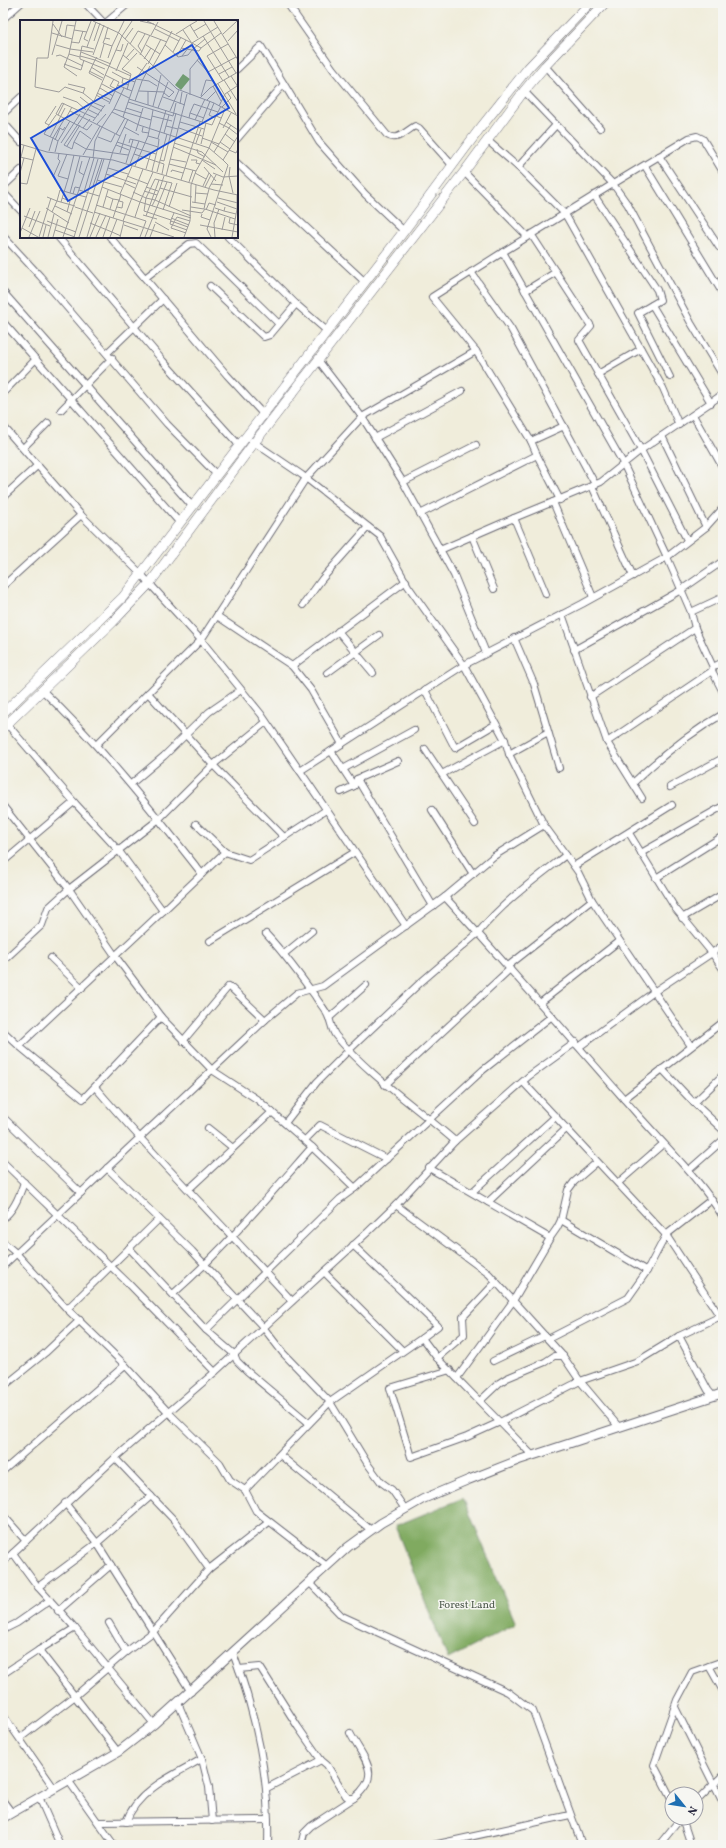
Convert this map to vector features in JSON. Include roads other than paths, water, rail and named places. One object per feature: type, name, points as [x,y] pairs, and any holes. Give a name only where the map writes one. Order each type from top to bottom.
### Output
[{"type":"main road","points":[[3,713],[123,596],[404,231],[452,165],[528,68],[590,3]]},
{"type":"main road","points":[[5,726],[113,622],[150,583],[254,442],[464,172],[524,91],[545,66],[605,3]]},
{"type":"street","points":[[3,19],[21,3]]},
{"type":"street","points":[[85,3],[101,20]]},
{"type":"street","points":[[109,20],[129,3]]},
{"type":"street","points":[[287,3],[333,69],[387,135],[391,138],[396,138],[414,126],[419,128],[452,165]]},
{"type":"street","points":[[238,68],[261,46],[319,142],[365,194],[404,231]]},
{"type":"street","points":[[545,66],[600,128]]},
{"type":"street","points":[[238,138],[284,84]]},
{"type":"street","points":[[524,91],[613,184],[628,205],[691,323],[723,376]]},
{"type":"street","points":[[3,114],[20,98]]},
{"type":"street","points":[[3,122],[20,141]]},
{"type":"street","points":[[518,167],[556,125]]},
{"type":"street","points":[[560,500],[531,441],[476,351],[432,297],[529,235],[689,138],[697,136],[703,139],[723,172]]},
{"type":"street","points":[[487,140],[518,167],[565,214],[663,388],[679,425]]},
{"type":"street","points":[[660,156],[719,246]]},
{"type":"street","points":[[238,164],[364,281]]},
{"type":"street","points":[[645,166],[723,294]]},
{"type":"street","points":[[3,187],[20,171]]},
{"type":"street","points":[[464,172],[529,235],[556,272],[591,326],[579,340],[641,450],[688,540]]},
{"type":"street","points":[[3,192],[20,210]]},
{"type":"street","points":[[594,195],[657,290],[660,300],[638,313],[670,377]]},
{"type":"street","points":[[3,236],[40,276],[167,424],[216,474]]},
{"type":"street","points":[[59,238],[135,326],[163,361],[238,445]]},
{"type":"street","points":[[111,238],[228,376],[263,414]]},
{"type":"street","points":[[229,238],[296,304],[327,331]]},
{"type":"street","points":[[145,278],[189,244],[196,243],[279,324]]},
{"type":"street","points":[[503,252],[623,463],[668,557],[691,612],[695,628],[723,692]]},
{"type":"street","points":[[472,272],[511,329],[564,426],[593,485],[633,576]]},
{"type":"street","points":[[525,291],[556,272]]},
{"type":"street","points":[[210,286],[264,336],[270,335],[296,304]]},
{"type":"street","points":[[4,292],[192,506]]},
{"type":"street","points":[[60,410],[85,386],[135,326],[163,299]]},
{"type":"street","points":[[652,305],[711,403]]},
{"type":"street","points":[[3,322],[179,522]]},
{"type":"street","points":[[598,374],[641,349]]},
{"type":"street","points":[[96,745],[201,640],[306,478],[362,417],[476,351]]},
{"type":"street","points":[[3,393],[36,359]]},
{"type":"street","points":[[318,360],[362,417],[402,482],[454,575],[486,653]]},
{"type":"street","points":[[375,438],[462,391]]},
{"type":"street","points":[[440,550],[601,482],[641,450],[722,397]]},
{"type":"street","points":[[693,415],[723,468]]},
{"type":"street","points":[[23,448],[48,423]]},
{"type":"street","points":[[3,426],[81,515],[150,583],[201,640],[266,722],[406,926]]},
{"type":"street","points":[[531,441],[564,426]]},
{"type":"street","points":[[246,435],[306,478],[380,536],[406,581],[464,665],[505,740],[509,754],[544,825],[574,866],[592,900],[691,1046]]},
{"type":"street","points":[[662,436],[706,528]]},
{"type":"street","points":[[402,482],[476,446]]},
{"type":"street","points":[[420,514],[537,455]]},
{"type":"street","points":[[3,497],[38,465]]},
{"type":"street","points":[[553,502],[593,597]]},
{"type":"street","points":[[300,771],[464,665],[668,557],[688,540],[706,528],[723,508]]},
{"type":"street","points":[[3,586],[81,515]]},
{"type":"street","points":[[514,518],[546,594]]},
{"type":"street","points":[[303,605],[322,579],[368,527]]},
{"type":"street","points":[[472,536],[494,589]]},
{"type":"street","points":[[574,650],[681,590],[723,561]]},
{"type":"street","points":[[292,666],[406,581]]},
{"type":"street","points":[[691,612],[723,597]]},
{"type":"street","points":[[562,614],[607,742],[642,798]]},
{"type":"street","points":[[217,616],[292,666],[311,690],[342,744]]},
{"type":"street","points":[[590,697],[695,628]]},
{"type":"street","points":[[338,631],[373,673]]},
{"type":"street","points":[[327,673],[355,651],[379,635]]},
{"type":"street","points":[[514,638],[534,684],[559,768]]},
{"type":"street","points":[[607,742],[723,662]]},
{"type":"street","points":[[42,690],[74,720],[132,784],[202,874]]},
{"type":"street","points":[[132,784],[210,712],[241,690]]},
{"type":"street","points":[[425,690],[455,748],[496,724]]},
{"type":"street","points":[[148,693],[214,765],[284,837]]},
{"type":"street","points":[[633,783],[661,756],[696,730],[723,714]]},
{"type":"street","points":[[4,957],[42,925],[48,908],[69,889],[159,819],[214,765],[266,722]]},
{"type":"street","points":[[5,726],[119,851],[163,911]]},
{"type":"street","points":[[343,769],[414,730]]},
{"type":"street","points":[[509,754],[548,732]]},
{"type":"street","points":[[442,774],[505,740]]},
{"type":"street","points":[[425,749],[475,824]]},
{"type":"street","points":[[331,751],[354,786]]},
{"type":"street","points":[[670,787],[723,758]]},
{"type":"street","points":[[341,792],[354,786],[357,779],[398,760]]},
{"type":"street","points":[[357,779],[433,906]]},
{"type":"street","points":[[3,862],[28,839],[74,802]]},
{"type":"street","points":[[574,866],[629,834],[672,805]]},
{"type":"street","points":[[3,806],[69,889],[116,957],[161,1017],[183,1041],[212,1070],[258,1100],[305,1140],[355,1188]]},
{"type":"street","points":[[641,853],[723,806]]},
{"type":"street","points":[[196,824],[225,852],[249,860],[326,810]]},
{"type":"street","points":[[432,810],[473,874]]},
{"type":"street","points":[[3,1266],[265,1020],[297,993],[323,986],[445,897],[494,856],[544,825]]},
{"type":"street","points":[[629,834],[682,918],[712,953],[723,969]]},
{"type":"street","points":[[656,878],[723,836]]},
{"type":"street","points":[[19,1046],[116,957],[225,852]]},
{"type":"street","points":[[210,941],[356,852]]},
{"type":"street","points":[[285,1124],[317,1082],[349,1050],[421,982],[478,933],[490,918],[518,892],[566,855]]},
{"type":"street","points":[[682,918],[723,894]]},
{"type":"street","points":[[445,897],[577,1044],[663,1144],[689,1170],[712,1199],[723,1217]]},
{"type":"street","points":[[385,1085],[509,968],[592,900]]},
{"type":"street","points":[[284,954],[312,931]]},
{"type":"street","points":[[266,934],[284,954],[310,990],[329,1018],[331,1027],[335,1034],[349,1050],[385,1085],[430,1119],[455,1142]]},
{"type":"street","points":[[540,1003],[619,941]]},
{"type":"street","points":[[3,1562],[115,1458],[264,1328],[396,1205],[429,1168],[455,1142],[523,1082],[723,945]]},
{"type":"street","points":[[51,958],[82,988]]},
{"type":"street","points":[[329,1018],[366,985]]},
{"type":"street","points":[[183,1041],[229,986],[265,1020]]},
{"type":"street","points":[[206,1330],[236,1298],[340,1199],[355,1188],[483,1070],[552,1016]]},
{"type":"street","points":[[3,1031],[83,1099],[161,1017]]},
{"type":"street","points":[[624,1099],[723,1022]]},
{"type":"street","points":[[662,1069],[694,1103],[723,1130]]},
{"type":"street","points":[[694,1103],[723,1075]]},
{"type":"street","points":[[450,1370],[390,1388],[410,1458],[467,1437],[500,1422],[580,1381],[638,1361],[679,1336],[722,1317],[666,1235],[523,1082]]},
{"type":"street","points":[[95,1087],[139,1138],[189,1189],[232,1238],[292,1301]]},
{"type":"street","points":[[189,1189],[272,1112]]},
{"type":"street","points":[[472,1192],[556,1116]]},
{"type":"street","points":[[3,1117],[81,1193]]},
{"type":"street","points":[[305,1140],[320,1125],[387,1159]]},
{"type":"street","points":[[208,1128],[233,1148]]},
{"type":"street","points":[[488,1202],[567,1128]]},
{"type":"street","points":[[689,1170],[723,1140]]},
{"type":"street","points":[[618,1183],[663,1144]]},
{"type":"street","points":[[173,1294],[232,1238],[312,1147]]},
{"type":"street","points":[[3,1162],[110,1266],[215,1372]]},
{"type":"street","points":[[457,1378],[513,1302],[561,1220],[568,1190],[574,1182],[597,1162]]},
{"type":"street","points":[[107,1168],[205,1265],[264,1328],[283,1353],[330,1402],[367,1463],[381,1482],[392,1490],[405,1509]]},
{"type":"street","points":[[429,1168],[550,1238]]},
{"type":"street","points":[[3,1218],[8,1215],[15,1204],[24,1182]]},
{"type":"street","points":[[493,1361],[546,1338],[628,1298],[647,1271],[666,1235],[712,1199]]},
{"type":"street","points":[[396,1205],[489,1274],[563,1356],[580,1381],[618,1426]]},
{"type":"street","points":[[67,1309],[159,1219]]},
{"type":"street","points":[[561,1220],[647,1271]]},
{"type":"street","points":[[3,1242],[67,1309],[125,1365],[220,1463],[230,1480],[245,1490],[256,1511],[327,1566]]},
{"type":"street","points":[[245,1490],[280,1456],[330,1402],[438,1326],[353,1245]]},
{"type":"street","points":[[129,1248],[206,1330],[234,1354],[237,1361],[247,1371],[309,1423]]},
{"type":"street","points":[[324,1272],[402,1350]]},
{"type":"street","points":[[437,1358],[464,1335],[463,1317],[496,1282]]},
{"type":"street","points":[[3,1387],[45,1353],[80,1320]]},
{"type":"street","points":[[679,1336],[708,1390],[713,1396]]},
{"type":"street","points":[[422,1338],[437,1358],[532,1455]]},
{"type":"street","points":[[480,1401],[499,1383],[507,1378],[545,1362],[554,1356],[563,1356]]},
{"type":"street","points":[[3,1471],[125,1365]]},
{"type":"street","points":[[3,1818],[118,1752],[154,1724],[191,1692],[348,1547],[371,1530],[405,1509],[423,1499],[532,1455],[723,1393]]},
{"type":"street","points":[[280,1456],[371,1530]]},
{"type":"street","points":[[115,1458],[174,1520],[210,1569]]},
{"type":"street","points":[[38,1587],[97,1543],[151,1496]]},
{"type":"street","points":[[65,1503],[97,1543],[191,1692]]},
{"type":"street","points":[[3,1515],[26,1541]]},
{"type":"street","points":[[20,1738],[75,1696],[126,1652],[153,1632],[210,1569],[270,1522]]},
{"type":"street","points":[[12,1553],[38,1587],[58,1611],[75,1628],[154,1724]]},
{"type":"street","points":[[58,1611],[111,1565]]},
{"type":"street","points":[[309,1582],[342,1616],[508,1692],[533,1711],[582,1845]]},
{"type":"street","points":[[3,1630],[17,1623],[50,1600]]},
{"type":"street","points":[[109,1623],[126,1652]]},
{"type":"street","points":[[3,1674],[75,1628]]},
{"type":"street","points":[[39,1650],[118,1752]]},
{"type":"street","points":[[232,1653],[239,1669],[255,1728],[267,1788],[268,1845]]},
{"type":"street","points":[[665,1786],[654,1765],[674,1707],[692,1672],[723,1661]]},
{"type":"street","points":[[709,1666],[723,1691]]},
{"type":"street","points":[[239,1669],[260,1667],[298,1727],[321,1760],[327,1765],[346,1796],[349,1798],[354,1798]]},
{"type":"street","points":[[178,1703],[202,1759],[209,1787],[212,1821]]},
{"type":"street","points":[[674,1707],[723,1803]]},
{"type":"street","points":[[3,1715],[54,1788]]},
{"type":"street","points":[[301,1845],[304,1833],[311,1826],[354,1798],[364,1790],[368,1783],[370,1770],[350,1733]]},
{"type":"street","points":[[126,1822],[129,1813],[143,1797],[168,1777],[202,1759]]},
{"type":"street","points":[[267,1788],[321,1760]]},
{"type":"street","points":[[704,1794],[723,1775]]},
{"type":"street","points":[[68,1780],[100,1822],[114,1845]]},
{"type":"street","points":[[39,1797],[60,1845]]},
{"type":"street","points":[[3,1801],[12,1813]]},
{"type":"street","points":[[433,1845],[570,1815]]},
{"type":"street","points":[[100,1822],[268,1820]]},
{"type":"street","points":[[659,1845],[674,1826]]},
{"type":"street","points":[[684,1826],[691,1845]]},
{"type":"park label","name":"Forest Land","points":[[467,1605]]}]
